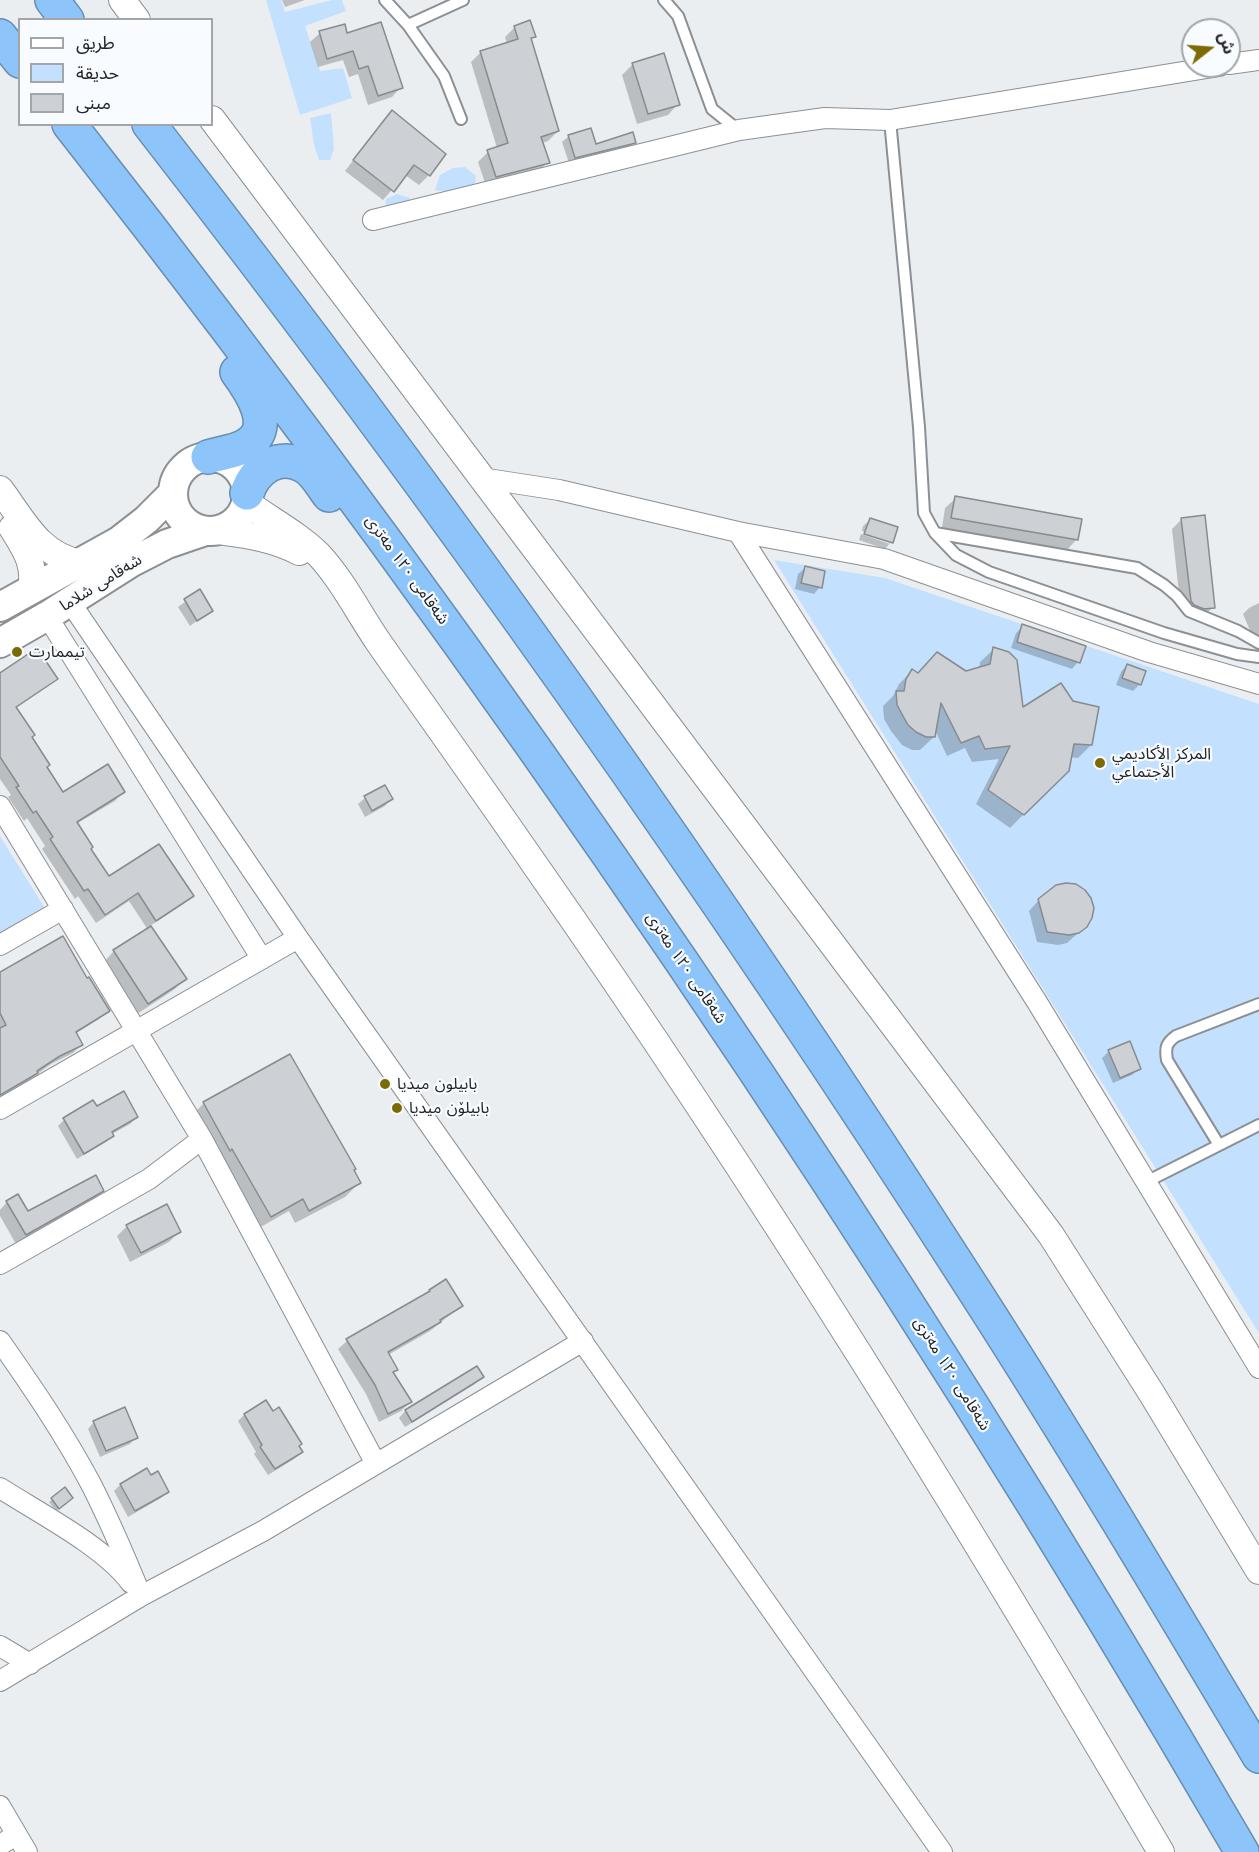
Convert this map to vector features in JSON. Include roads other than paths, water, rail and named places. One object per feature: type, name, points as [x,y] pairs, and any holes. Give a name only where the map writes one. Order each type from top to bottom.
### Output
[{"type":"highway","points":[[52,0],[66,18]]},
{"type":"highway","points":[[0,36],[18,58]]},
{"type":"highway","name":"شەقامی ١٢٠ مەتری","points":[[71,126],[181,268],[399,559],[639,898],[879,1258],[1144,1683],[1242,1852]]},
{"type":"highway","points":[[151,126],[370,414],[670,834],[979,1297],[1107,1502],[1259,1756]]},
{"type":"highway","points":[[181,268],[212,337],[254,396],[259,414],[258,431],[248,445],[208,457]]},
{"type":"highway","points":[[247,497],[250,483],[265,466],[285,461],[298,464],[310,471],[346,517],[399,559]]},
{"type":"main road","name":"شەقامی شلاما","points":[[0,607],[133,531],[173,493],[180,472],[188,464],[208,457]]},
{"type":"main road","points":[[208,457],[221,459],[231,464],[240,473],[247,497]]},
{"type":"main road","points":[[173,493],[178,514],[185,522],[195,528],[211,531]]},
{"type":"main road","name":"شەقامی شلاما","points":[[0,644],[132,562],[167,544],[227,527],[236,520],[247,497]]},
{"type":"street","points":[[122,0],[136,18]]},
{"type":"street","points":[[1241,62],[1259,60]]},
{"type":"street","points":[[373,220],[739,130],[825,118],[890,120],[1181,72]]},
{"type":"street","points":[[213,120],[1051,1235],[1256,1561]]},
{"type":"street","points":[[481,478],[559,490],[738,532],[884,559],[1149,652],[1259,684]]},
{"type":"street","points":[[0,489],[43,547],[54,555],[80,563]]},
{"type":"street","points":[[247,497],[316,552],[343,586],[369,629],[563,905],[748,1182],[909,1432],[1037,1641],[1161,1852]]},
{"type":"street","points":[[0,511],[29,556],[33,579],[31,590]]},
{"type":"street","points":[[211,531],[268,539],[284,544],[306,556],[314,563],[350,611],[369,629]]},
{"type":"street","points":[[738,532],[1037,1002],[1259,1368]]},
{"type":"street","points":[[59,609],[297,938],[942,1852]]},
{"type":"street","points":[[59,609],[262,959]]},
{"type":"street","points":[[0,806],[138,1030],[202,1139],[375,1462]]},
{"type":"street","points":[[0,945],[63,909]]},
{"type":"street","points":[[0,1109],[297,938]]},
{"type":"street","points":[[0,1264],[149,1179],[202,1139]]},
{"type":"street","points":[[0,1341],[49,1413],[91,1485],[111,1524],[141,1596]]},
{"type":"street","points":[[0,1682],[141,1596],[263,1531],[375,1462],[583,1341]]},
{"type":"street","points":[[0,1488],[96,1549],[128,1578],[141,1596]]},
{"type":"street","points":[[0,1646],[30,1665]]},
{"type":"street","points":[[0,1806],[8,1840],[27,1852]]},
{"type":"lane","points":[[385,0],[408,25],[444,76],[461,119]]},
{"type":"lane","points":[[408,25],[463,0]]},
{"type":"lane","points":[[663,0],[678,16],[711,109],[739,130]]},
{"type":"lane","points":[[890,120],[919,428],[924,513],[935,532],[956,555],[988,572],[1164,633],[1237,654],[1259,657]]},
{"type":"lane","points":[[935,532],[1137,568],[1171,590],[1189,611],[1238,631],[1259,643]]},
{"type":"lane","points":[[1219,1145],[1167,1060],[1165,1049],[1168,1042],[1176,1036],[1259,1004]]},
{"type":"lane","points":[[1146,1182],[1259,1125]]},
{"type":"place","name":"تیممارت","points":[[17,652]]},
{"type":"place","name":"المركز الأكاديمي الأجتماعي","points":[[1100,763]]},
{"type":"place","name":"بابيلون ميديا","points":[[385,1084]]},
{"type":"place","name":"بابیلۆن میدیا","points":[[397,1108]]}]
